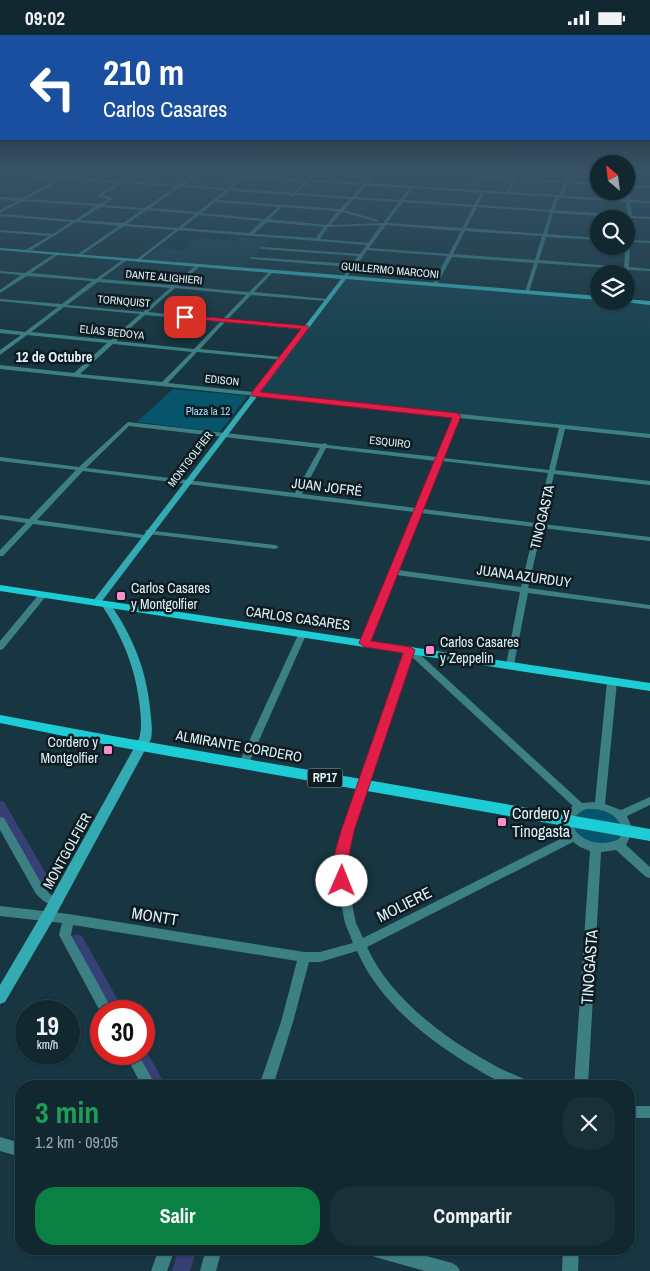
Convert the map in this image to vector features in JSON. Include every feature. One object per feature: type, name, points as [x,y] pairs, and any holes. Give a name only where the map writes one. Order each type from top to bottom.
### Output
[{"type":"main road","name":"CARLOS CASARES","points":[[0,588],[650,687]]},
{"type":"main road","name":"ALMIRANTE CORDERO","points":[[0,719],[650,835]]},
{"type":"street","points":[[28,251],[62,230]]},
{"type":"street","points":[[80,255],[116,230]]},
{"type":"street","points":[[175,230],[317,240],[450,255],[590,267]]},
{"type":"street","points":[[139,260],[179,230]]},
{"type":"street","points":[[250,235],[256,230]]},
{"type":"street","points":[[317,240],[324,230]]},
{"type":"street","name":"MONTGOLFIER","points":[[0,998],[57,901],[143,745],[147,733],[142,675],[129,640],[101,603],[147,535],[380,230]]},
{"type":"street","points":[[435,284],[464,230]]},
{"type":"street","points":[[473,230],[590,238]]},
{"type":"street","points":[[526,292],[546,230]]},
{"type":"street","points":[[0,231],[53,235]]},
{"type":"street","points":[[635,242],[650,243]]},
{"type":"street","points":[[262,248],[362,255]]},
{"type":"street","name":"GUILLERMO MARCONI","points":[[0,249],[590,297]]},
{"type":"street","points":[[0,292],[57,253]]},
{"type":"street","points":[[252,258],[354,265]]},
{"type":"street","points":[[0,353],[125,259]]},
{"type":"street","points":[[75,375],[198,265]]},
{"type":"street","points":[[164,384],[271,271]]},
{"type":"street","points":[[635,271],[650,271]]},
{"type":"street","name":"DANTE ALIGHIERI","points":[[0,273],[326,300]]},
{"type":"street","name":"TORNQUIST","points":[[0,300],[306,327]]},
{"type":"street","points":[[635,302],[650,303]]},
{"type":"street","name":"ELÍAS BEDOYA","points":[[0,331],[281,359]]},
{"type":"street","name":"EDISON","points":[[0,367],[650,436]]},
{"type":"street","points":[[365,643],[457,416]]},
{"type":"street","name":"ESQUIRO","points":[[81,469],[128,423],[650,483]]},
{"type":"street","name":"TINOGASTA","points":[[510,665],[524,589],[562,427]]},
{"type":"street","points":[[297,495],[325,445]]},
{"type":"street","name":"JUAN JOFRÉ","points":[[0,459],[650,539]]},
{"type":"street","points":[[0,553],[81,469]]},
{"type":"street","points":[[0,517],[147,535],[275,547]]},
{"type":"street","name":"JUANA AZURDUY","points":[[394,572],[650,607]]},
{"type":"street","points":[[0,647],[43,595]]},
{"type":"street","points":[[244,763],[302,635]]},
{"type":"street","points":[[514,1080],[468,1057],[441,1040],[420,1023],[386,989],[358,946],[344,901],[341,860],[346,834],[410,650],[580,807]]},
{"type":"street","points":[[600,806],[612,681]]},
{"type":"street","points":[[620,815],[650,801]]},
{"type":"street","points":[[600,806],[620,815],[628,831],[627,837],[611,848],[596,848],[584,844],[574,837],[568,826],[570,815],[580,807],[600,806]]},
{"type":"street","points":[[0,821],[40,891],[48,899],[57,901]]},
{"type":"street","name":"MOLIERE","points":[[304,957],[320,957],[358,946],[574,837]]},
{"type":"street","points":[[618,845],[650,874]]},
{"type":"street","name":"TINOGASTA","points":[[581,1080],[596,848]]},
{"type":"street","name":"MONTT","points":[[0,911],[69,919],[304,957]]},
{"type":"street","points":[[69,919],[65,929],[66,935],[102,1000]]},
{"type":"street","points":[[268,1080],[287,1022],[304,957]]},
{"type":"street","points":[[137,1065],[146,1080]]},
{"type":"street","points":[[635,1112],[650,1112]]},
{"type":"street","points":[[0,1144],[15,1148]]},
{"type":"street","points":[[159,1271],[165,1255]]},
{"type":"street","points":[[208,1271],[212,1255]]},
{"type":"street","points":[[396,1255],[452,1271]]},
{"type":"street","points":[[570,1271],[571,1255]]},
{"type":"shaded area","points":[[240,237],[272,239],[242,267],[146,259],[159,249],[186,250],[190,247],[185,246],[193,240],[201,240],[203,238],[236,241]]},
{"type":"shaded area","points":[[345,277],[590,297],[590,310],[635,310],[635,302],[650,303],[650,436],[255,394]]},
{"type":"green space","name":"Plaza la 12","points":[[173,389],[247,396],[220,432],[137,422]]},
{"type":"green space","points":[[588,807],[612,812],[624,828],[572,819],[575,814]]},
{"type":"green space","points":[[572,823],[624,832],[616,842],[596,843],[579,835]]},
{"type":"waterway","points":[[0,805],[46,886]]},
{"type":"waterway","points":[[77,940],[111,1000]]},
{"type":"waterway","points":[[146,1065],[155,1080]]},
{"type":"waterway","points":[[181,1271],[186,1255]]},
{"type":"place","name":"Carlos Casares y Montgolfier","points":[[121,596]]},
{"type":"place","name":"Carlos Casares y Zeppelin","points":[[430,650]]},
{"type":"place","name":"Cordero y Montgolfier","points":[[108,750]]},
{"type":"place","name":"Cordero y Tinogasta","points":[[502,822]]},
{"type":"district","name":"12 de Octubre","points":[[54,357]]},
{"type":"route","points":[[185,317],[306,327],[254,394],[457,416],[365,643],[410,650],[345,841],[341,860],[342,881]]}]
